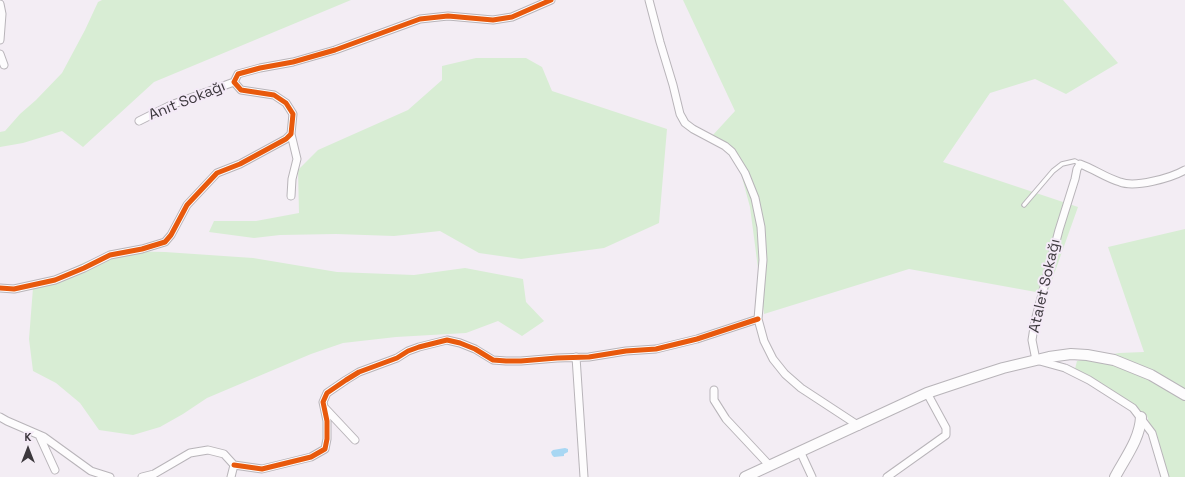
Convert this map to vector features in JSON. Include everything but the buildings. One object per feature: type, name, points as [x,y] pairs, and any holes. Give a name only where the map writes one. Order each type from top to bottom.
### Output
[{"type":"street","name":"Anıt Sokağı","points":[[140,121],[171,105],[234,82],[238,74],[293,62],[335,50],[420,19],[448,16],[493,20],[512,17],[551,0]]},
{"type":"street","points":[[649,0],[680,114],[685,123],[693,129],[726,146],[732,152],[744,173],[755,198],[761,227],[763,260],[758,319],[764,341],[773,359],[785,374],[802,388],[859,426]]},
{"type":"street","points":[[0,4],[2,14],[0,40]]},
{"type":"street","points":[[0,54],[4,65]]},
{"type":"street","points":[[234,82],[241,90],[274,95],[286,103],[293,114],[292,134],[297,159],[292,179],[291,196]]},
{"type":"street","points":[[0,288],[14,289],[55,280],[110,255],[142,250],[165,242],[171,235],[187,205],[216,173],[240,164],[286,139],[292,134]]},
{"type":"street","points":[[1080,164],[1121,183],[1134,184],[1175,175],[1185,170]]},
{"type":"street","name":"Atalet Sokağı","points":[[1036,360],[1032,340],[1035,321],[1059,230],[1077,168],[1080,164]]},
{"type":"street","points":[[142,477],[154,474],[190,453],[208,450],[224,454],[234,465],[262,469],[312,457],[325,448],[328,439],[328,421],[323,402],[328,393],[359,372],[397,358],[408,351],[419,347],[447,340],[475,349],[493,360],[521,361],[589,357],[626,351],[656,349],[697,339],[758,319]]},
{"type":"street","points":[[745,477],[927,394],[972,378],[1049,357],[1071,354],[1100,356],[1131,366],[1151,375],[1185,394]]},
{"type":"street","points":[[576,357],[584,477]]},
{"type":"street","points":[[1036,360],[1065,368],[1089,380],[1133,408],[1152,433],[1165,477]]},
{"type":"street","points":[[714,390],[714,400],[726,419],[770,466]]},
{"type":"street","points":[[887,477],[946,435],[946,428],[927,394]]},
{"type":"street","points":[[325,407],[355,440]]},
{"type":"street","points":[[0,417],[44,437],[90,474],[110,477]]},
{"type":"street","points":[[1115,477],[1139,431],[1141,417]]},
{"type":"street","points":[[40,435],[55,470]]},
{"type":"street","points":[[800,451],[812,477]]},
{"type":"street","points":[[231,477],[234,465]]},
{"type":"lane","points":[[1024,205],[1053,171],[1062,164],[1076,161],[1080,164]]},
{"type":"green space","points":[[102,0],[351,0],[154,82],[83,147],[62,131],[23,143],[0,147],[0,132],[5,131],[20,114],[62,73],[98,2]]},
{"type":"green space","points":[[683,0],[1063,0],[1118,63],[1066,94],[1035,79],[990,93],[943,162],[1078,207],[1047,294],[909,269],[764,314],[750,207],[736,155],[712,136],[735,111]]},
{"type":"green space","points":[[476,58],[526,58],[542,67],[552,91],[667,129],[659,223],[604,248],[521,259],[479,253],[440,231],[394,236],[336,234],[280,235],[254,238],[209,232],[214,221],[256,221],[299,213],[298,170],[318,150],[408,110],[442,80],[442,66]]},
{"type":"green space","points":[[1185,229],[1185,477],[1165,477],[1147,416],[1089,380],[1075,369],[1077,361],[1119,353],[1144,352],[1108,247]]},
{"type":"green space","points":[[122,251],[165,252],[253,258],[337,272],[414,275],[465,268],[523,279],[526,302],[544,321],[522,336],[498,321],[466,333],[396,337],[343,343],[311,354],[207,398],[160,427],[133,435],[99,430],[80,403],[56,383],[33,371],[29,339],[33,288],[85,262]]},
{"type":"water","points":[[568,449],[568,452],[564,454],[564,456],[554,457],[552,455],[551,452],[553,450]]},
{"type":"cycle path","points":[[0,288],[14,289],[55,280],[110,255],[142,249],[165,242],[171,235],[187,205],[217,173],[240,164],[286,139],[291,134],[293,114],[286,103],[274,95],[241,90],[234,82],[238,74],[293,62],[335,50],[420,19],[448,16],[493,20],[512,17],[551,0]]},
{"type":"cycle path","points":[[234,465],[262,469],[311,457],[325,449],[327,439],[327,421],[323,402],[327,393],[359,372],[397,358],[408,351],[419,347],[447,340],[475,349],[493,360],[506,361],[589,357],[626,351],[656,349],[697,339],[758,319]]}]
